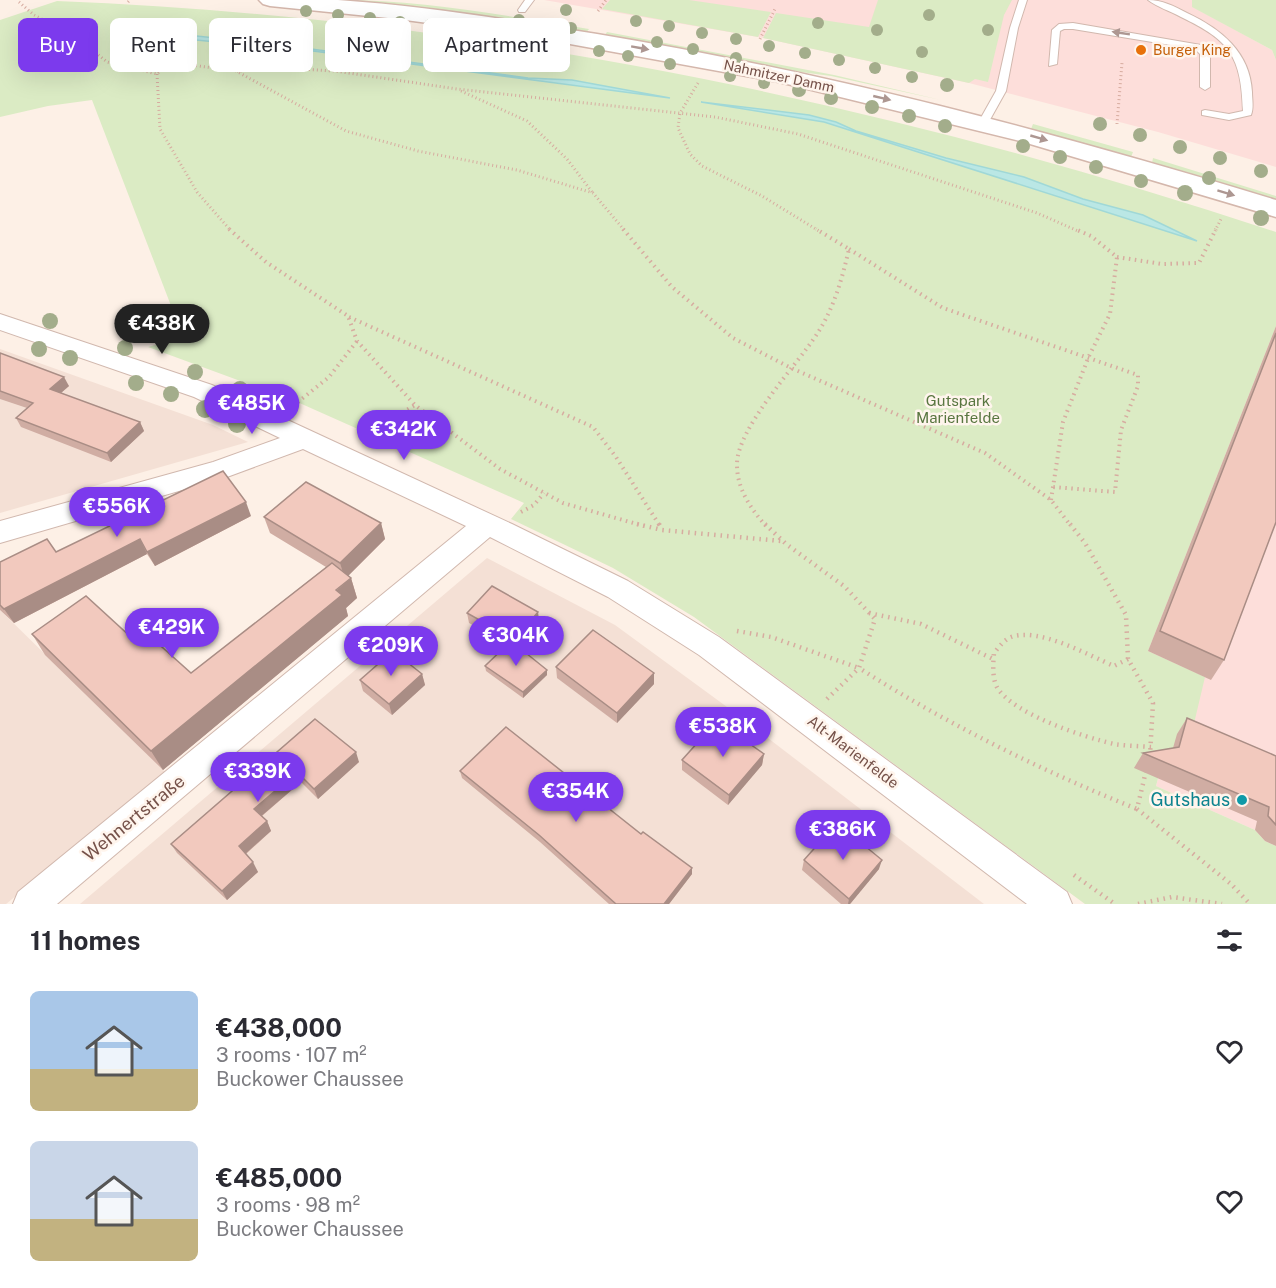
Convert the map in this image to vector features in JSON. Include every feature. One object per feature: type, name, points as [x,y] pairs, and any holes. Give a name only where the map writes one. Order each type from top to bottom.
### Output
[{"type":"main road","name":"Nahmitzer Damm","points":[[270,0],[407,14],[654,50],[825,85],[988,114],[1193,160]]},
{"type":"main road","name":"Nahmitzer Damm","points":[[441,0],[526,5],[760,52],[988,114],[1276,209]]},
{"type":"street","name":"Alt-Marienfelde","points":[[0,322],[202,391],[487,524],[649,606],[807,718],[1055,904]]},
{"type":"street","points":[[0,532],[218,470],[279,449],[303,438]]},
{"type":"street","name":"Wehnertstraße","points":[[30,904],[487,524]]},
{"type":"lane","points":[[988,114],[1001,91],[1023,0]]},
{"type":"lane","points":[[1152,0],[1189,18],[1223,39],[1244,69],[1248,113],[1229,117],[1204,113]]},
{"type":"lane","points":[[1052,64],[1056,30],[1062,26],[1073,26],[1198,46],[1205,53],[1205,87]]},
{"type":"path","points":[[598,11],[606,0]]},
{"type":"path","points":[[19,2],[27,11],[87,44],[100,58],[114,65],[157,74]]},
{"type":"path","points":[[760,39],[775,9]]},
{"type":"path","points":[[1117,124],[1122,63]]},
{"type":"path","points":[[209,67],[184,64],[161,70],[157,74],[160,129],[197,192],[229,229],[266,262],[348,316],[593,427],[616,457],[662,530]]},
{"type":"path","points":[[313,70],[680,113],[798,134],[1037,213],[1091,236],[1117,257],[1162,264],[1199,263],[1224,212]]},
{"type":"path","points":[[238,72],[346,131],[418,151],[517,170],[593,193]]},
{"type":"path","points":[[702,74],[680,113],[678,128],[690,154],[702,166],[762,196],[943,308],[1018,336],[1089,356],[1138,375],[1138,386],[1121,430],[1117,449],[1118,475],[1115,492],[1053,487]]},
{"type":"path","points":[[457,88],[527,121],[567,159],[672,287],[733,338],[791,368],[985,453],[1051,500],[1085,543],[1126,615],[1128,659],[1153,703],[1149,757]]},
{"type":"path","points":[[807,718],[859,668],[874,620],[845,587],[781,541],[755,514],[740,483],[736,461],[744,440],[791,368],[817,335],[837,300],[849,249]]},
{"type":"path","points":[[1051,500],[1063,422],[1089,356],[1110,315],[1117,257]]},
{"type":"path","points":[[348,316],[357,341],[414,405],[500,469],[563,503],[662,530],[781,541]]},
{"type":"path","points":[[291,408],[329,377],[357,341]]},
{"type":"path","points":[[359,439],[386,420],[414,405]]},
{"type":"path","points":[[520,513],[534,506],[544,493]]},
{"type":"path","points":[[869,613],[921,624],[993,658]]},
{"type":"path","points":[[732,631],[771,637],[859,668],[922,710],[983,743],[1137,809],[1231,884],[1250,904]]},
{"type":"path","points":[[1128,659],[1114,666],[1053,641],[1029,635],[1010,637],[994,653],[993,658],[998,689],[1022,708],[1077,732],[1114,744],[1151,747]]},
{"type":"path","points":[[1137,809],[1147,768]]},
{"type":"path","points":[[1138,904],[1172,897],[1222,904]]},
{"type":"shaded area","points":[[544,0],[1192,0],[1193,7],[1272,50],[1276,60],[1276,167],[1158,132],[969,83],[758,37]]},
{"type":"shaded area","points":[[1276,326],[1276,846],[1265,841],[1255,830],[1156,786],[1162,763],[1171,754],[1174,742],[1148,651]]},
{"type":"shaded area","points":[[0,349],[213,425],[248,442],[0,513]]},
{"type":"shaded area","points":[[487,558],[615,625],[738,715],[984,904],[80,904]]},
{"type":"shaded area","points":[[0,610],[166,773],[6,904],[0,904]]},
{"type":"green space","points":[[340,0],[434,6],[521,18],[474,18]]},
{"type":"green space","points":[[610,0],[689,0],[771,12],[758,37],[602,9]]},
{"type":"green space","points":[[878,0],[1012,0],[1004,15],[988,82],[975,79],[969,83],[763,38],[776,13],[869,27]]},
{"type":"green space","points":[[1192,0],[1276,0],[1276,60],[1272,50],[1192,7]]},
{"type":"green space","name":"Gutspark Marienfelde","points":[[57,1],[213,10],[290,18],[209,18],[209,72],[313,72],[313,20],[325,22],[325,72],[411,72],[411,32],[423,33],[423,72],[570,72],[570,55],[673,73],[824,105],[975,142],[1276,232],[1276,326],[1148,651],[1205,677],[1192,732],[1162,763],[1156,786],[1255,830],[1265,841],[1276,846],[1276,904],[1085,904],[694,617],[613,568],[511,519],[524,503],[295,401],[148,347],[183,337],[92,100],[48,106],[0,117],[0,20]]},
{"type":"green space","points":[[570,26],[589,29],[586,33],[570,31]]},
{"type":"green space","points":[[607,32],[834,75],[941,100],[831,76],[771,68],[604,36]]},
{"type":"green space","points":[[1033,124],[1133,152],[1131,157],[1031,129]]},
{"type":"green space","points":[[1153,158],[1276,196],[1276,201],[1152,163]]},
{"type":"water","points":[[197,36],[209,37],[209,41],[197,40]]},
{"type":"water","points":[[473,72],[572,80],[670,98]]},
{"type":"water","points":[[701,102],[809,115],[836,122],[856,131],[946,158],[1024,177],[1083,199],[1143,215],[1197,241],[824,122]]},
{"type":"building","points":[[1276,333],[1276,522],[1224,660],[1160,631]]},
{"type":"building","points":[[0,353],[64,377],[50,389],[140,422],[107,453],[16,418],[33,403],[0,391]]},
{"type":"building","points":[[223,471],[246,502],[147,552],[140,539],[4,609],[0,605],[0,562],[47,539],[56,552]]},
{"type":"building","points":[[306,482],[381,523],[340,563],[264,517]]},
{"type":"building","points":[[332,563],[351,578],[336,590],[342,595],[151,751],[32,634],[86,596],[132,638],[144,631],[191,673]]},
{"type":"building","points":[[492,586],[538,612],[515,640],[467,613]]},
{"type":"building","points":[[593,630],[654,673],[617,713],[556,667]]},
{"type":"building","points":[[511,641],[547,670],[523,692],[485,666]]},
{"type":"building","points":[[393,651],[422,674],[389,704],[360,680]]},
{"type":"building","points":[[1187,718],[1276,756],[1276,825],[1268,816],[1269,807],[1143,753],[1179,747]]},
{"type":"building","points":[[315,719],[356,752],[314,789],[297,772],[254,809],[267,821],[239,846],[253,862],[222,891],[171,844]]},
{"type":"building","points":[[717,721],[764,754],[729,795],[682,760]]},
{"type":"building","points":[[506,727],[641,834],[643,832],[692,868],[664,904],[616,904],[539,835],[460,771]]},
{"type":"building","points":[[837,823],[882,860],[849,899],[804,860]]},
{"type":"place","name":"Burger King","points":[[1141,50]]},
{"type":"place","name":"Gutshaus","points":[[1242,800]]}]
